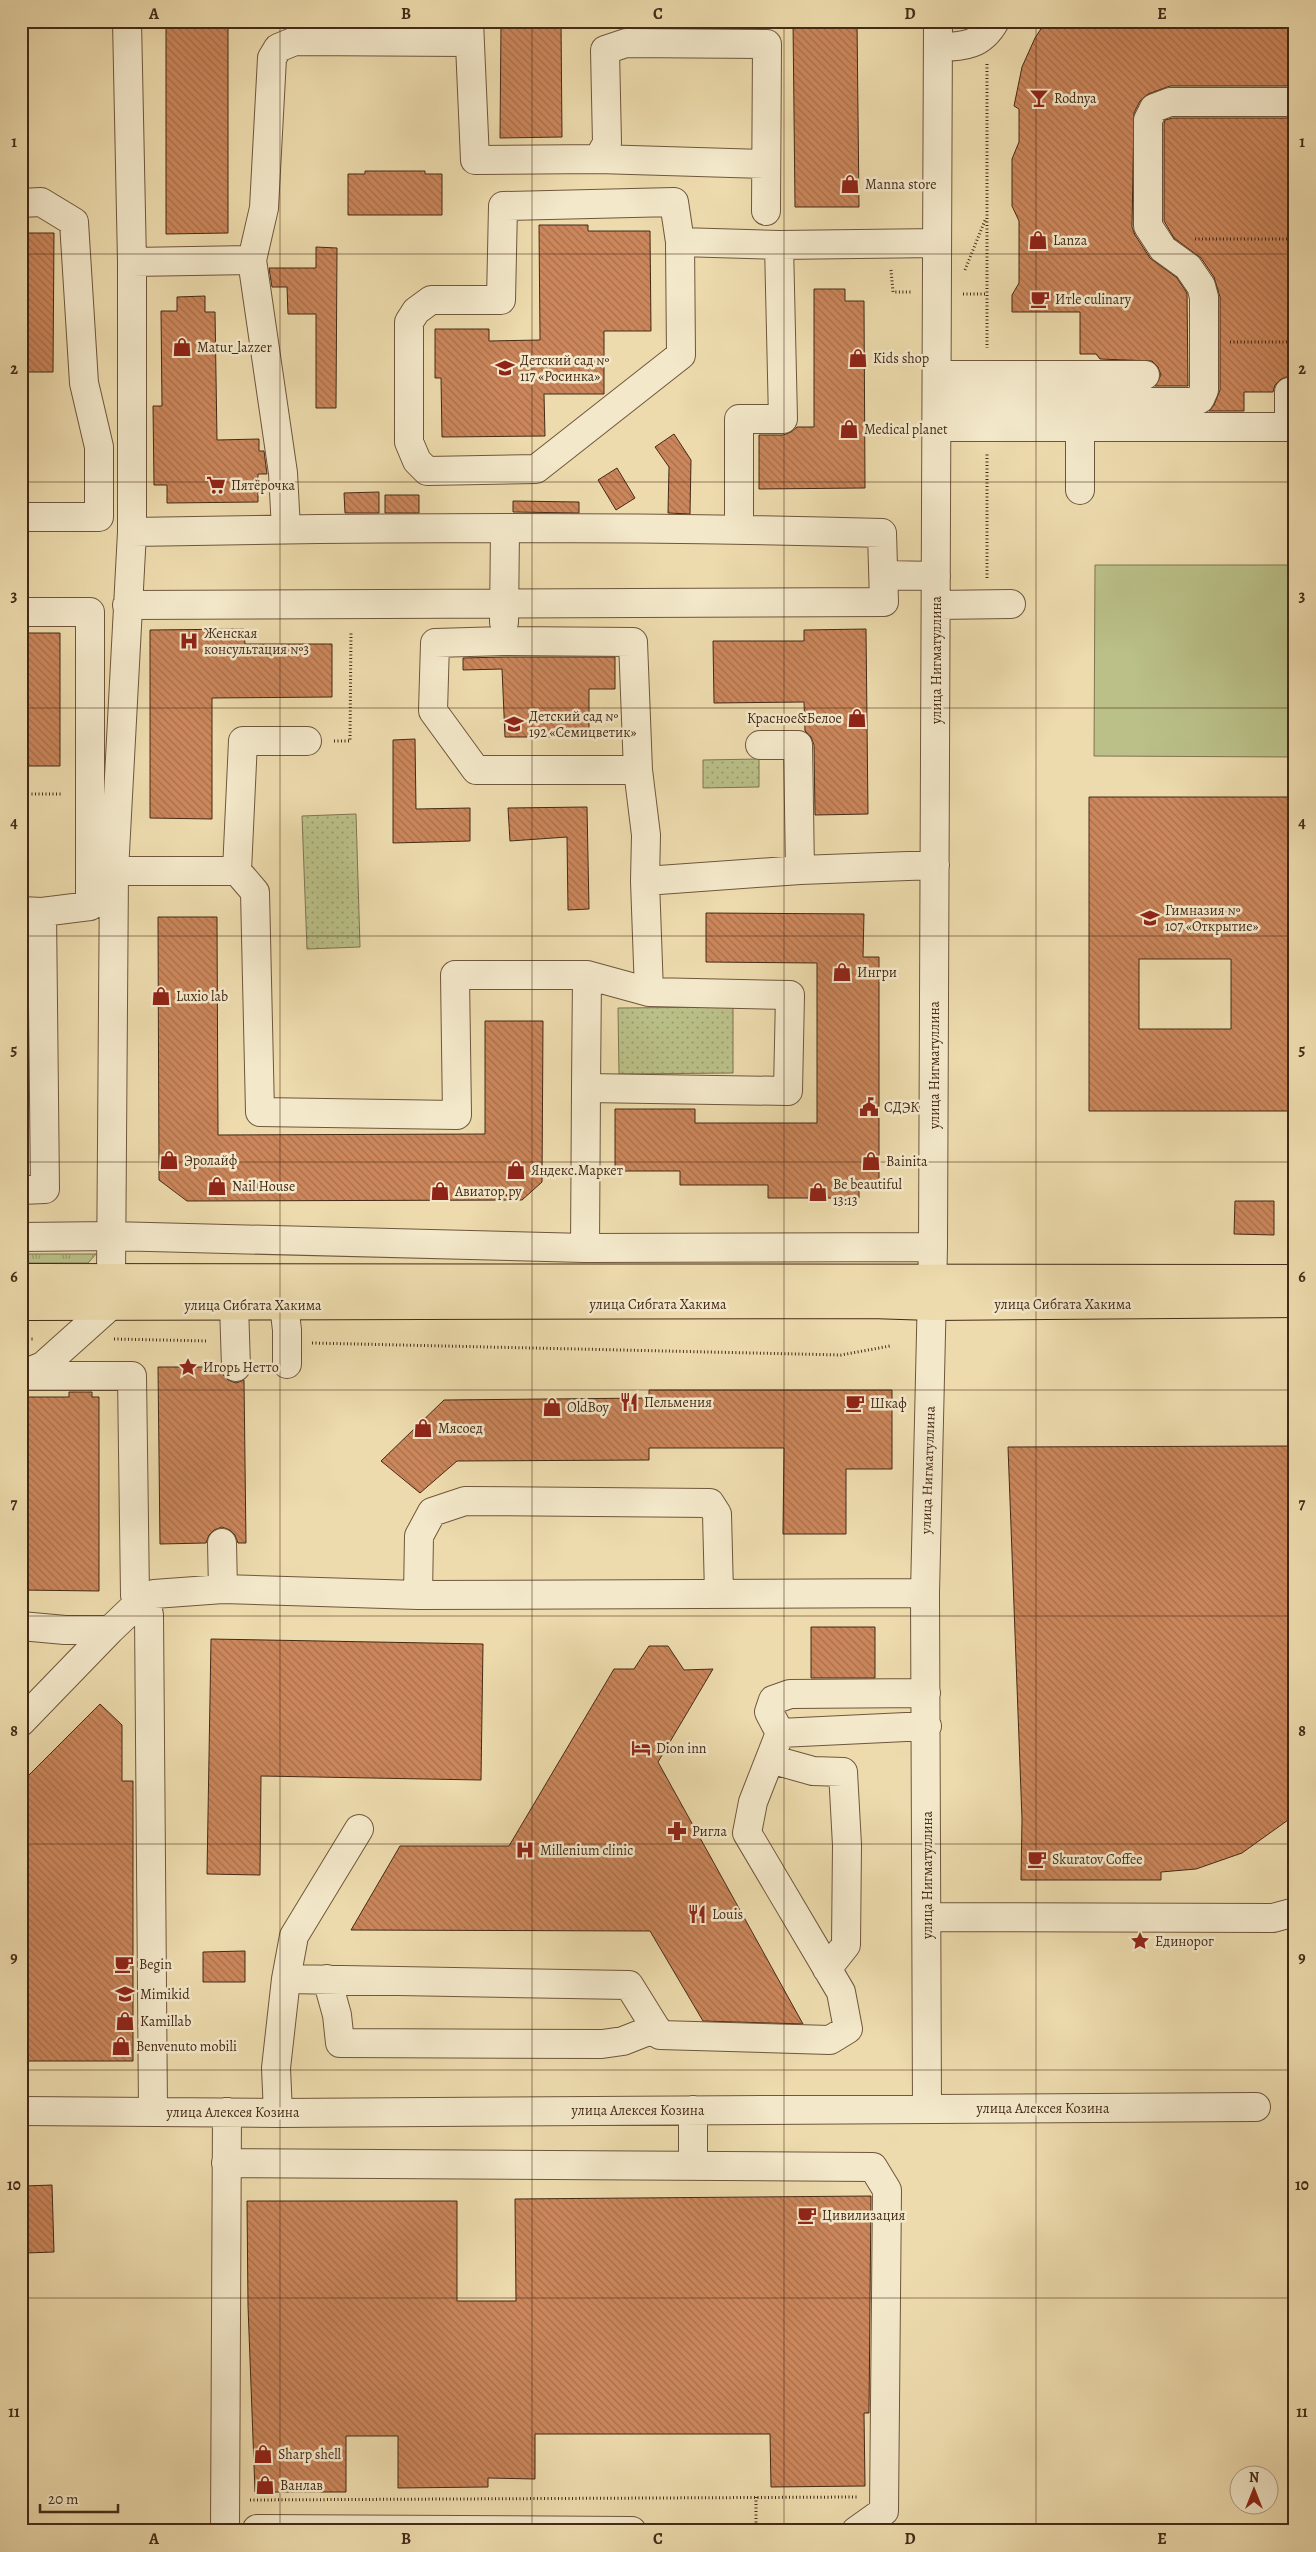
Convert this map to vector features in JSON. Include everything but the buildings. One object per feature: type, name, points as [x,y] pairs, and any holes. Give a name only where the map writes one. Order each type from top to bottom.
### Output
[{"type":"main road","name":"улица Сибгата Хакима","points":[[21,1278],[1295,1279]]},
{"type":"main road","name":"улица Сибгата Хакима","points":[[21,1306],[110,1306],[235,1318],[286,1318],[871,1304],[932,1306],[1295,1303]]},
{"type":"street","points":[[111,1277],[114,870],[132,532],[132,262],[127,21]]},
{"type":"street","points":[[938,34],[970,45],[991,28]]},
{"type":"street","points":[[286,529],[283,473],[252,260],[264,208],[272,58],[278,48],[295,41],[469,32],[475,160],[598,159],[766,164]]},
{"type":"street","name":"улица Нигматуллина","points":[[927,2109],[925,1592],[933,1278],[938,34]]},
{"type":"street","points":[[598,159],[607,143],[605,50],[626,43],[767,44],[766,211]]},
{"type":"street","points":[[937,414],[1194,402],[1200,400],[1204,390],[1204,297],[1200,286],[1188,267],[1163,249],[1148,226],[1148,120],[1154,108],[1170,102],[1295,102]]},
{"type":"street","points":[[21,203],[41,202],[74,222],[84,383],[98,447],[99,517],[21,517]]},
{"type":"street","points":[[674,202],[680,242],[681,355],[536,469],[427,471],[417,461],[409,442],[409,322],[416,310],[430,300],[501,300],[503,206],[674,202]]},
{"type":"street","points":[[680,242],[779,245],[938,243]]},
{"type":"street","points":[[738,529],[738,419],[783,419],[779,245]]},
{"type":"street","points":[[132,262],[252,260]]},
{"type":"street","points":[[937,375],[1145,374]]},
{"type":"street","points":[[937,414],[987,426],[1292,426],[1289,392]]},
{"type":"street","points":[[1080,426],[1080,490]]},
{"type":"street","points":[[127,605],[884,602],[882,533],[738,529],[286,529],[132,532]]},
{"type":"street","points":[[504,641],[505,529]]},
{"type":"street","points":[[884,575],[936,576]]},
{"type":"street","points":[[936,605],[999,604]]},
{"type":"street","points":[[21,612],[90,612],[90,906],[32,912],[44,1189],[21,1190]]},
{"type":"street","points":[[638,770],[476,770],[433,712],[435,643],[504,641],[633,642],[638,770],[646,835],[645,881],[648,992]]},
{"type":"street","points":[[307,741],[244,741],[237,871],[255,892],[260,1112],[457,1115],[455,974],[587,975],[648,992],[790,995],[788,1091],[586,1088]]},
{"type":"street","points":[[760,745],[798,745],[800,870]]},
{"type":"street","points":[[645,881],[800,870],[935,865]]},
{"type":"street","points":[[114,870],[237,871]]},
{"type":"street","points":[[585,1248],[587,975]]},
{"type":"street","points":[[21,1237],[111,1236],[585,1248],[933,1247]]},
{"type":"street","points":[[21,1375],[43,1366],[110,1306]]},
{"type":"street","points":[[235,1318],[236,1367]]},
{"type":"street","points":[[286,1318],[287,1364]]},
{"type":"street","points":[[21,1375],[132,1376],[135,1596],[142,1602],[149,1614],[153,2112]]},
{"type":"street","points":[[418,1595],[419,1536],[432,1512],[465,1501],[710,1503],[717,1514],[719,1592]]},
{"type":"street","points":[[222,1543],[223,1589]]},
{"type":"street","points":[[21,1722],[110,1630],[154,1594],[223,1589],[418,1595],[925,1592]]},
{"type":"street","points":[[21,1626],[65,1630],[110,1630]]},
{"type":"street","points":[[780,1733],[768,1712],[773,1700],[790,1694],[926,1693]]},
{"type":"street","points":[[780,1733],[927,1726]]},
{"type":"street","points":[[286,1979],[629,1984],[660,2035],[830,2040],[848,2029],[841,1992],[747,1833],[753,1802],[780,1733]]},
{"type":"street","points":[[770,1759],[813,1771],[843,1772],[847,1845],[846,1944],[827,1969]]},
{"type":"street","points":[[278,2113],[276,2068],[286,1979],[294,1936],[359,1829]]},
{"type":"street","points":[[927,1917],[1273,1918],[1295,1912]]},
{"type":"street","points":[[327,1979],[337,2015],[340,2043],[602,2044],[623,2041],[656,2028]]},
{"type":"street","name":"улица Алексея Козина","points":[[21,2111],[278,2113],[1256,2107]]},
{"type":"street","points":[[693,2110],[693,2166]]},
{"type":"street","points":[[225,2531],[226,2112]]},
{"type":"street","points":[[226,2163],[873,2167],[887,2190],[884,2511],[856,2531]]},
{"type":"street","points":[[257,2529],[632,2531]]},
{"type":"path","points":[[987,375],[987,216],[991,28]]},
{"type":"path","points":[[963,277],[987,216]]},
{"type":"path","points":[[1155,239],[1295,239]]},
{"type":"path","points":[[956,294],[987,294]]},
{"type":"path","points":[[1204,342],[1295,342]]},
{"type":"path","points":[[987,426],[999,604]]},
{"type":"path","points":[[307,741],[350,741],[351,605]]},
{"type":"path","points":[[21,794],[89,794]]},
{"type":"path","points":[[21,1339],[73,1338],[208,1341],[235,1318]]},
{"type":"path","points":[[286,1318],[302,1343],[841,1355],[890,1346]]},
{"type":"path","points":[[756,2497],[756,2531]]},
{"type":"path","points":[[225,2500],[884,2497]]},
{"type":"green space","points":[[1095,565],[1295,565],[1295,757],[1094,756]]},
{"type":"green space","points":[[759,759],[759,787],[703,788],[703,760]]},
{"type":"green space","points":[[356,814],[360,947],[307,949],[302,816]]},
{"type":"green space","points":[[733,1007],[733,1073],[619,1074],[618,1008]]},
{"type":"green space","points":[[21,1254],[96,1254],[88,1263],[21,1263]]},
{"type":"place","name":"Rodnya","points":[[1039,98]]},
{"type":"place","name":"Manna store","points":[[850,184]]},
{"type":"place","name":"Lanza","points":[[1038,240]]},
{"type":"place","name":"Итle culinary","points":[[1040,299]]},
{"type":"place","name":"Matur_lazzer","points":[[182,347]]},
{"type":"place","name":"Kids shop","points":[[858,358]]},
{"type":"place","name":"Детский сад № 117 «Росинка»","points":[[505,368]]},
{"type":"place","name":"Medical planet","points":[[849,429]]},
{"type":"place","name":"Пятёрочка","points":[[216,485]]},
{"type":"place","name":"Женская консультация №3","points":[[189,641]]},
{"type":"place","name":"Красное&Белое","points":[[857,718]]},
{"type":"place","name":"Детский сад № 192 «Семицветик»","points":[[514,724]]},
{"type":"place","name":"Гимназия № 107 «Открытие»","points":[[1150,918]]},
{"type":"place","name":"Ингри","points":[[842,972]]},
{"type":"place","name":"Luxio lab","points":[[161,996]]},
{"type":"place","name":"СДЭК","points":[[869,1107]]},
{"type":"place","name":"Эролайф","points":[[169,1160]]},
{"type":"place","name":"Bainita","points":[[871,1161]]},
{"type":"place","name":"Яндекс.Маркет","points":[[516,1170]]},
{"type":"place","name":"Nail House","points":[[217,1186]]},
{"type":"place","name":"Авиатор.ру","points":[[440,1191]]},
{"type":"place","name":"Be beautiful 13:13","points":[[818,1192]]},
{"type":"place","name":"Игорь Нетто","points":[[188,1367]]},
{"type":"place","name":"Пельмения","points":[[629,1402]]},
{"type":"place","name":"Шкаф","points":[[855,1403]]},
{"type":"place","name":"OldBoy","points":[[552,1407]]},
{"type":"place","name":"Мясоед","points":[[423,1428]]},
{"type":"place","name":"Dion inn","points":[[641,1748]]},
{"type":"place","name":"Ригла","points":[[677,1831]]},
{"type":"place","name":"Millenium clinic","points":[[525,1850]]},
{"type":"place","name":"Skuratov Coffee","points":[[1037,1859]]},
{"type":"place","name":"Louis","points":[[697,1914]]},
{"type":"place","name":"Единорог","points":[[1140,1941]]},
{"type":"place","name":"Begin","points":[[124,1964]]},
{"type":"place","name":"Mimikid","points":[[125,1994]]},
{"type":"place","name":"Kamillab","points":[[125,2021]]},
{"type":"place","name":"Benvenuto mobili","points":[[121,2046]]},
{"type":"place","name":"Цивилизация","points":[[807,2215]]},
{"type":"place","name":"Sharp shell","points":[[263,2454]]},
{"type":"place","name":"Ванлав","points":[[265,2485]]}]
